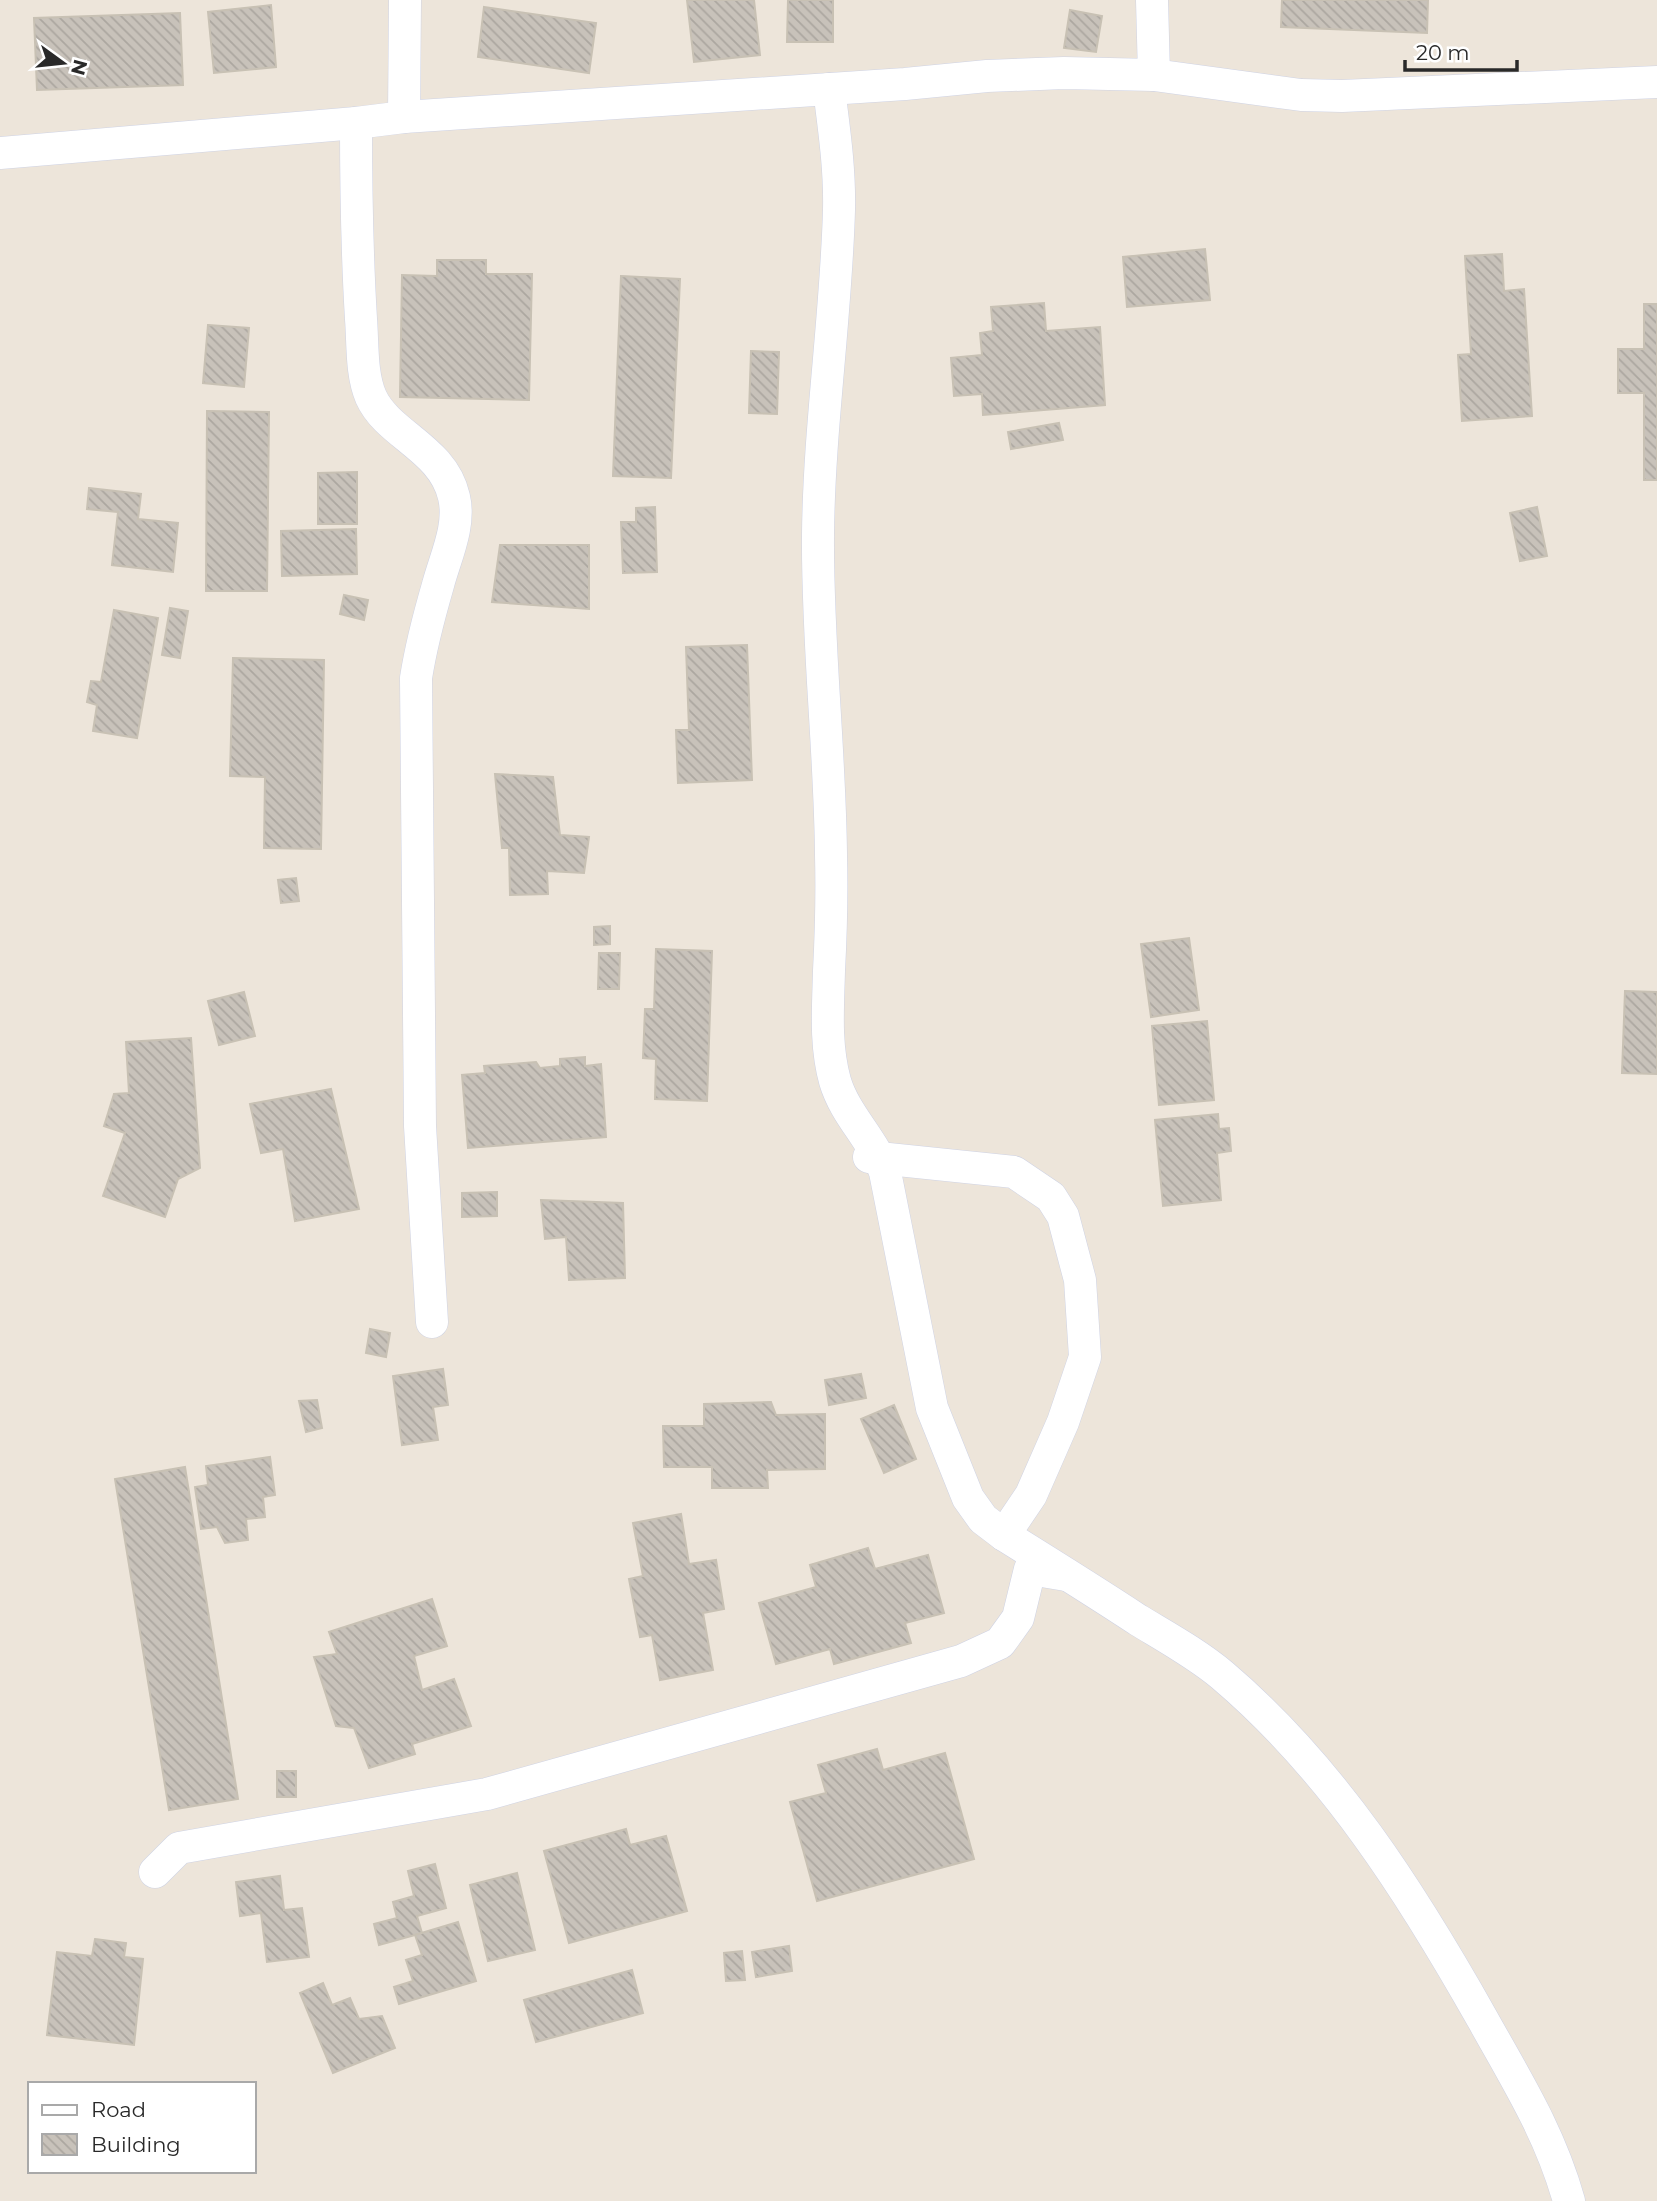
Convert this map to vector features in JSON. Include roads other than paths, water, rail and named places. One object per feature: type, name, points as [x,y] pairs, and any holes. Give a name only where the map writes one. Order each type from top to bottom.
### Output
[{"type":"street","points":[[404,117],[405,0]]},
{"type":"street","points":[[1152,0],[1154,75]]},
{"type":"street","points":[[0,152],[404,117],[986,76],[1064,73],[1154,75],[1301,95],[1342,96],[1657,82]]},
{"type":"street","points":[[829,89],[839,209],[820,467],[818,538],[830,784],[832,896],[827,1038],[836,1085],[849,1114],[885,1172],[932,1408],[968,1498],[983,1519],[1219,1672],[1267,1714],[1355,1816],[1455,1970],[1540,2120],[1556,2158],[1569,2201]]},
{"type":"street","points":[[356,123],[356,243],[365,373],[370,396],[380,413],[425,450],[436,464],[454,497],[456,513],[420,651],[416,678],[420,1126],[432,1322]]},
{"type":"street","points":[[875,1158],[1014,1172],[1051,1197],[1063,1216],[1080,1280],[1085,1357],[1063,1422],[1031,1495],[1004,1535]]},
{"type":"street","points":[[155,1872],[179,1848],[487,1794],[961,1661],[1000,1643],[1018,1618],[1030,1569],[1067,1575]]}]
